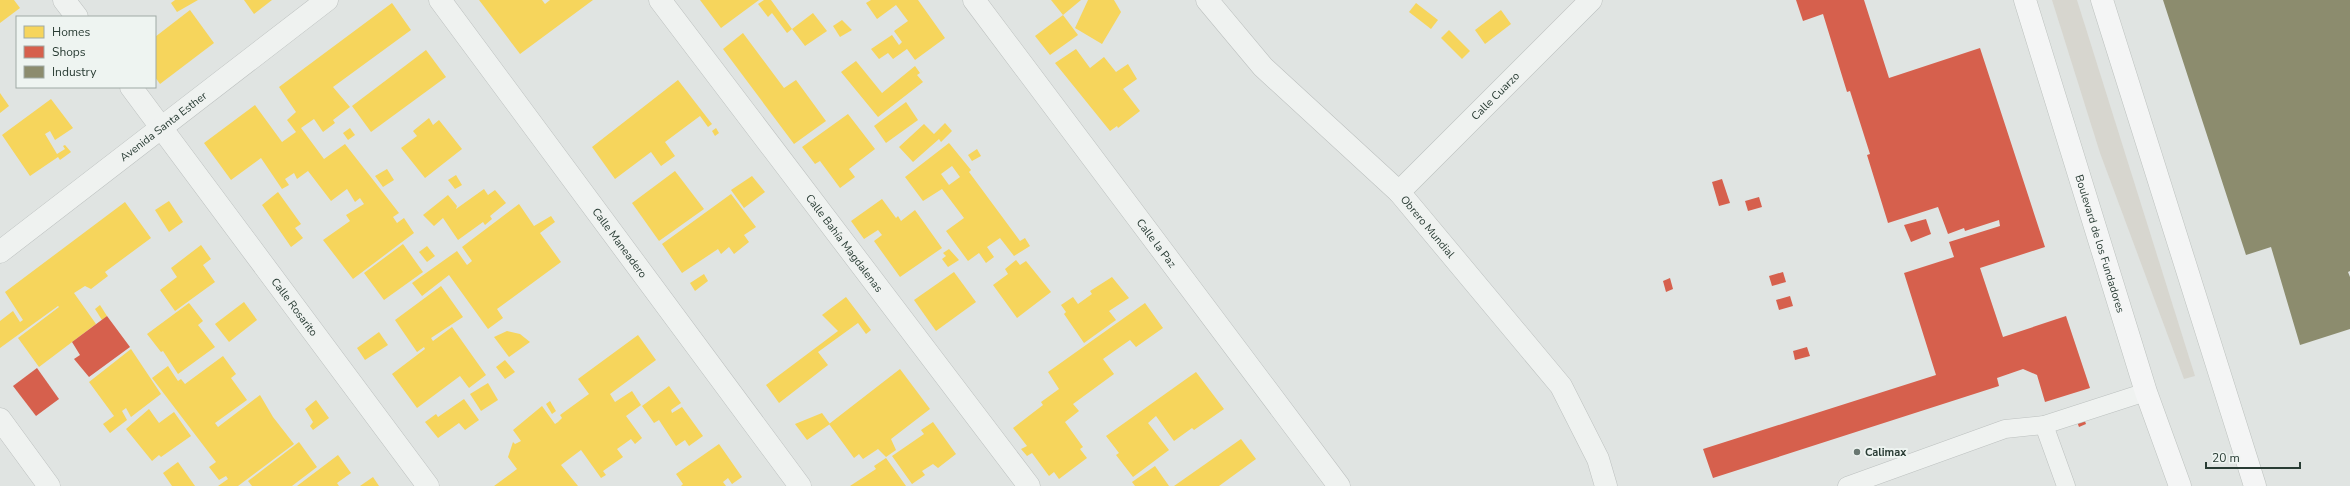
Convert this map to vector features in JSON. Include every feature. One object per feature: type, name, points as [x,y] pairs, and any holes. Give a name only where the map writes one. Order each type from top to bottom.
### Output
[{"type":"main road","name":"Boulevard de los Fundadores","points":[[2025,0],[2146,392],[2180,486]]},
{"type":"main road","points":[[2102,0],[2255,486]]},
{"type":"street","points":[[64,0],[76,16]]},
{"type":"street","name":"Avenida Santa Esther","points":[[0,252],[327,0]]},
{"type":"street","name":"Calle Maneadero","points":[[440,0],[800,486]]},
{"type":"street","name":"Calle Bahía Magdalenas","points":[[660,0],[1020,483]]},
{"type":"street","name":"Calle la Paz","points":[[974,0],[1339,486]]},
{"type":"street","name":"Obrero Mundial","points":[[1207,0],[1263,67],[1399,192],[1561,386],[1598,459],[1606,486]]},
{"type":"street","name":"Calle Cuarzo","points":[[1399,192],[1577,4]]},
{"type":"street","name":"Calle Rosarito","points":[[132,88],[428,486]]},
{"type":"street","points":[[0,419],[48,486]]},
{"type":"lane","points":[[1847,486],[2005,429],[2044,425],[2146,392]]},
{"type":"lane","points":[[2044,425],[2066,486]]},
{"type":"shaded area","points":[[2052,0],[2077,0],[2195,376],[2184,379],[2100,153]]},
{"type":"building: Homes","points":[[0,0],[14,0],[20,8],[0,23]]},
{"type":"building: Homes","points":[[175,0],[198,0],[177,12],[171,3]]},
{"type":"building: Homes","points":[[244,0],[272,0],[254,14]]},
{"type":"building: Homes","points":[[479,0],[542,0],[545,4],[550,0],[593,0],[520,54]]},
{"type":"building: Homes","points":[[700,0],[759,0],[721,28]]},
{"type":"building: Homes","points":[[764,0],[771,0],[792,29],[787,33],[772,13],[768,17],[758,4]]},
{"type":"building: Homes","points":[[871,0],[918,0],[945,38],[915,60],[907,49],[893,59],[888,53],[879,59],[871,49],[892,35],[899,45],[902,42],[894,31],[908,21],[896,5],[877,19],[866,3]]},
{"type":"building: Homes","points":[[1051,0],[1081,0],[1063,15]]},
{"type":"building: Homes","points":[[1088,0],[1114,0],[1121,12],[1102,44],[1075,28]]},
{"type":"building: Homes","points":[[392,3],[411,30],[333,87],[350,107],[333,120],[335,123],[323,132],[314,119],[301,128],[324,159],[345,144],[399,213],[393,217],[397,223],[404,218],[414,233],[353,279],[323,240],[350,221],[346,215],[364,204],[360,198],[355,202],[347,189],[331,201],[308,171],[297,179],[294,173],[285,179],[289,185],[282,189],[261,158],[231,180],[204,143],[255,105],[282,142],[296,132],[287,120],[296,112],[279,87]]},
{"type":"building: Homes","points":[[1416,3],[1438,20],[1431,29],[1409,12]]},
{"type":"building: Homes","points":[[190,10],[214,43],[160,84],[156,78],[156,36]]},
{"type":"building: Homes","points":[[1501,10],[1511,24],[1485,44],[1475,30]]},
{"type":"building: Homes","points":[[813,13],[827,31],[805,46],[792,29]]},
{"type":"building: Homes","points":[[1063,15],[1078,35],[1050,55],[1035,36]]},
{"type":"building: Homes","points":[[842,20],[852,30],[840,37],[833,26]]},
{"type":"building: Homes","points":[[1449,30],[1470,51],[1462,59],[1441,38]]},
{"type":"building: Homes","points":[[743,33],[784,88],[796,80],[826,121],[794,144],[723,49]]},
{"type":"building: Homes","points":[[1076,49],[1090,68],[1104,57],[1116,72],[1128,64],[1137,79],[1123,89],[1140,111],[1118,128],[1117,126],[1110,131],[1055,63]]},
{"type":"building: Homes","points":[[426,50],[446,77],[371,132],[352,106]]},
{"type":"building: Homes","points":[[856,61],[882,93],[915,66],[920,73],[917,75],[923,82],[878,117],[841,72]]},
{"type":"building: Homes","points":[[678,80],[712,124],[708,127],[700,116],[665,142],[675,156],[661,166],[651,152],[615,179],[592,147]]},
{"type":"building: Homes","points":[[0,93],[9,106],[0,113]]},
{"type":"building: Homes","points":[[51,99],[73,128],[55,140],[50,131],[45,134],[57,154],[65,149],[63,146],[65,145],[71,152],[60,160],[58,157],[30,176],[2,135]]},
{"type":"building: Homes","points":[[906,102],[918,120],[886,143],[874,126]]},
{"type":"building: Homes","points":[[848,114],[875,149],[849,169],[855,177],[840,188],[820,161],[815,164],[802,147]]},
{"type":"building: Homes","points":[[429,118],[433,125],[439,120],[462,149],[425,178],[401,148],[417,136],[413,131]]},
{"type":"building: Homes","points":[[945,123],[952,131],[941,142],[939,139],[913,162],[899,147],[924,124],[934,134]]},
{"type":"building: Homes","points":[[350,128],[355,135],[348,140],[343,133]]},
{"type":"building: Homes","points":[[716,128],[719,133],[715,136],[712,131]]},
{"type":"building: Homes","points":[[949,143],[971,170],[969,172],[1020,241],[1025,238],[1030,246],[1014,256],[1000,238],[987,247],[994,257],[986,263],[979,253],[968,261],[946,231],[964,218],[942,189],[923,201],[905,177]],"holes":[[[952,166],[960,177],[949,185],[941,174]]]},
{"type":"building: Homes","points":[[977,149],[981,156],[972,161],[968,155]]},
{"type":"building: Homes","points":[[387,169],[394,180],[383,187],[375,176]]},
{"type":"building: Homes","points":[[675,171],[704,209],[659,241],[632,203]]},
{"type":"building: Homes","points":[[456,175],[462,185],[455,189],[448,180]]},
{"type":"building: Homes","points":[[752,176],[765,192],[744,208],[731,190]]},
{"type":"building: Homes","points":[[484,189],[488,195],[495,190],[506,203],[490,216],[492,219],[485,225],[483,222],[458,240],[443,218],[434,226],[423,215],[448,195],[457,206],[456,209]]},
{"type":"building: Homes","points":[[278,192],[301,224],[295,228],[303,238],[291,247],[262,205]]},
{"type":"building: Homes","points":[[731,194],[756,227],[744,235],[749,242],[734,254],[729,247],[721,254],[718,249],[682,273],[662,244]]},
{"type":"building: Homes","points":[[882,199],[896,218],[898,216],[901,221],[915,210],[942,248],[900,277],[874,241],[882,235],[878,230],[864,239],[851,221]]},
{"type":"building: Homes","points":[[169,201],[183,222],[169,232],[155,210]]},
{"type":"building: Homes","points":[[125,202],[151,238],[105,272],[108,276],[91,289],[85,286],[74,293],[96,324],[39,367],[18,338],[59,307],[58,306],[0,348],[0,321],[13,311],[20,322],[23,320],[5,292]]},
{"type":"building: Homes","points":[[519,204],[534,226],[551,216],[555,222],[540,233],[561,262],[497,309],[503,318],[488,329],[449,275],[422,296],[412,283],[457,251],[467,265],[472,261],[462,247]]},
{"type":"building: Homes","points":[[403,244],[423,272],[384,300],[364,273]]},
{"type":"building: Homes","points":[[201,245],[211,259],[203,265],[215,282],[175,311],[160,290],[177,277],[171,268]]},
{"type":"building: Homes","points":[[427,246],[435,256],[427,262],[419,252]]},
{"type":"building: Homes","points":[[949,249],[959,260],[948,267],[942,259],[946,256],[943,253]]},
{"type":"building: Homes","points":[[1016,260],[1020,265],[1026,261],[1051,292],[1017,318],[993,285],[1008,274],[1005,269]]},
{"type":"building: Homes","points":[[954,272],[976,302],[936,331],[914,300]]},
{"type":"building: Homes","points":[[704,274],[708,281],[695,291],[690,283]]},
{"type":"building: Homes","points":[[1112,277],[1129,298],[1109,311],[1116,320],[1084,343],[1064,314],[1066,312],[1061,305],[1073,297],[1078,304],[1092,294],[1090,291]]},
{"type":"building: Homes","points":[[441,286],[463,317],[431,338],[433,341],[452,327],[486,375],[469,388],[460,376],[417,408],[392,374],[425,349],[424,347],[417,352],[395,320]]},
{"type":"building: Homes","points":[[846,297],[871,330],[866,334],[858,323],[818,352],[828,365],[779,403],[766,385],[838,331],[822,315]]},
{"type":"building: Homes","points":[[244,302],[257,320],[229,342],[215,324]]},
{"type":"building: Homes","points":[[189,303],[203,321],[198,325],[215,347],[178,374],[163,351],[161,352],[147,334]]},
{"type":"building: Homes","points":[[1145,303],[1163,328],[1136,347],[1130,340],[1103,359],[1114,374],[1073,404],[1079,411],[1065,422],[1083,447],[1080,449],[1087,458],[1059,479],[1054,472],[1049,476],[1032,453],[1027,456],[1021,449],[1027,446],[1013,428],[1043,405],[1041,402],[1059,389],[1048,372]]},
{"type":"building: Homes","points":[[100,305],[107,316],[102,320],[95,309]]},
{"type":"building: Homes","points":[[507,331],[520,334],[530,342],[509,357],[494,337]]},
{"type":"building: Homes","points":[[379,332],[388,345],[365,360],[357,348]]},
{"type":"building: Homes","points":[[638,335],[656,360],[610,394],[615,402],[632,391],[641,405],[626,416],[642,438],[635,444],[631,439],[617,449],[623,457],[603,471],[606,475],[601,478],[581,450],[561,465],[578,486],[494,486],[517,469],[508,457],[513,442],[515,444],[521,441],[513,430],[542,406],[555,424],[558,422],[562,418],[560,415],[589,394],[578,379]]},
{"type":"building: Homes","points":[[131,349],[161,394],[131,417],[126,408],[122,411],[127,420],[110,433],[103,424],[114,416],[89,382]]},
{"type":"building: Homes","points":[[223,356],[236,374],[231,378],[247,400],[215,423],[218,427],[260,395],[273,417],[294,444],[238,486],[218,486],[228,479],[226,476],[219,480],[209,467],[216,462],[152,378],[168,366],[178,381],[181,379],[185,384]]},
{"type":"building: Homes","points":[[505,360],[515,372],[505,379],[496,367]]},
{"type":"building: Homes","points":[[900,369],[930,409],[891,439],[896,450],[886,457],[878,449],[863,459],[859,454],[854,458],[829,424]]},
{"type":"building: Homes","points":[[1196,372],[1224,409],[1194,430],[1192,428],[1174,441],[1156,416],[1148,423],[1169,450],[1133,477],[1116,455],[1119,453],[1106,436]]},
{"type":"building: Homes","points":[[488,383],[498,400],[481,411],[470,394]]},
{"type":"building: Homes","points":[[669,386],[681,403],[671,410],[672,413],[682,407],[703,436],[689,446],[685,440],[676,446],[659,420],[654,423],[642,406]]},
{"type":"building: Homes","points":[[464,399],[479,420],[465,430],[459,423],[438,438],[425,422],[436,414],[438,417]]},
{"type":"building: Homes","points":[[316,400],[329,418],[313,430],[310,426],[313,422],[305,409]]},
{"type":"building: Homes","points":[[550,401],[556,411],[552,414],[546,404]]},
{"type":"building: Homes","points":[[149,409],[159,423],[174,412],[191,436],[161,457],[159,455],[152,461],[126,429]]},
{"type":"building: Homes","points":[[822,413],[830,424],[807,440],[795,424]]},
{"type":"building: Homes","points":[[933,422],[956,454],[938,468],[933,464],[922,471],[925,475],[912,484],[892,456],[924,434],[921,430]]},
{"type":"building: Homes","points":[[1241,439],[1256,459],[1219,486],[1174,486]]},
{"type":"building: Homes","points":[[299,442],[317,467],[292,486],[252,486],[248,481]]},
{"type":"building: Homes","points":[[719,444],[742,477],[732,484],[728,478],[723,482],[726,486],[681,486],[683,484],[676,474]]},
{"type":"building: Homes","points":[[338,455],[351,473],[337,483],[339,486],[297,486]]},
{"type":"building: Homes","points":[[886,458],[906,486],[850,486],[876,469],[874,466]]},
{"type":"building: Homes","points":[[178,462],[195,486],[172,486],[163,473]]},
{"type":"building: Homes","points":[[1155,466],[1169,486],[1135,486],[1132,482]]},
{"type":"building: Homes","points":[[373,477],[379,486],[360,486]]},
{"type":"building: Shops","points":[[1796,0],[1864,0],[1889,78],[1980,48],[2045,247],[1980,268],[2003,337],[2066,316],[2090,388],[2045,402],[2037,375],[2023,369],[1997,378],[1999,386],[1713,478],[1703,449],[1936,375],[1904,273],[1954,257],[1949,242],[2000,226],[1999,220],[1965,231],[1964,228],[1948,234],[1938,207],[1888,223],[1867,155],[1870,154],[1850,91],[1847,92],[1823,14],[1803,21]]},
{"type":"building: Shops","points":[[1722,179],[1730,203],[1719,206],[1712,182]]},
{"type":"building: Shops","points":[[1759,197],[1762,207],[1748,211],[1745,201]]},
{"type":"building: Shops","points":[[1926,219],[1931,234],[1911,242],[1904,225]]},
{"type":"building: Shops","points":[[1783,272],[1786,282],[1772,286],[1769,276]]},
{"type":"building: Shops","points":[[1670,278],[1673,289],[1666,292],[1663,281]]},
{"type":"building: Shops","points":[[1790,296],[1793,306],[1779,310],[1776,300]]},
{"type":"building: Shops","points":[[107,316],[130,347],[89,377],[74,359],[80,355],[72,342]]},
{"type":"building: Shops","points":[[1807,347],[1810,356],[1795,360],[1793,351]]},
{"type":"building: Shops","points":[[37,368],[59,399],[36,416],[13,386]]},
{"type":"building: Shops","points":[[2083,416],[2086,424],[2079,427],[2076,419]]},
{"type":"building: Industry","points":[[2163,0],[2350,0],[2350,271],[2348,272],[2350,277],[2350,329],[2300,345],[2271,247],[2246,255]]},
{"type":"place","name":"Calimax","points":[[1857,452]]}]
